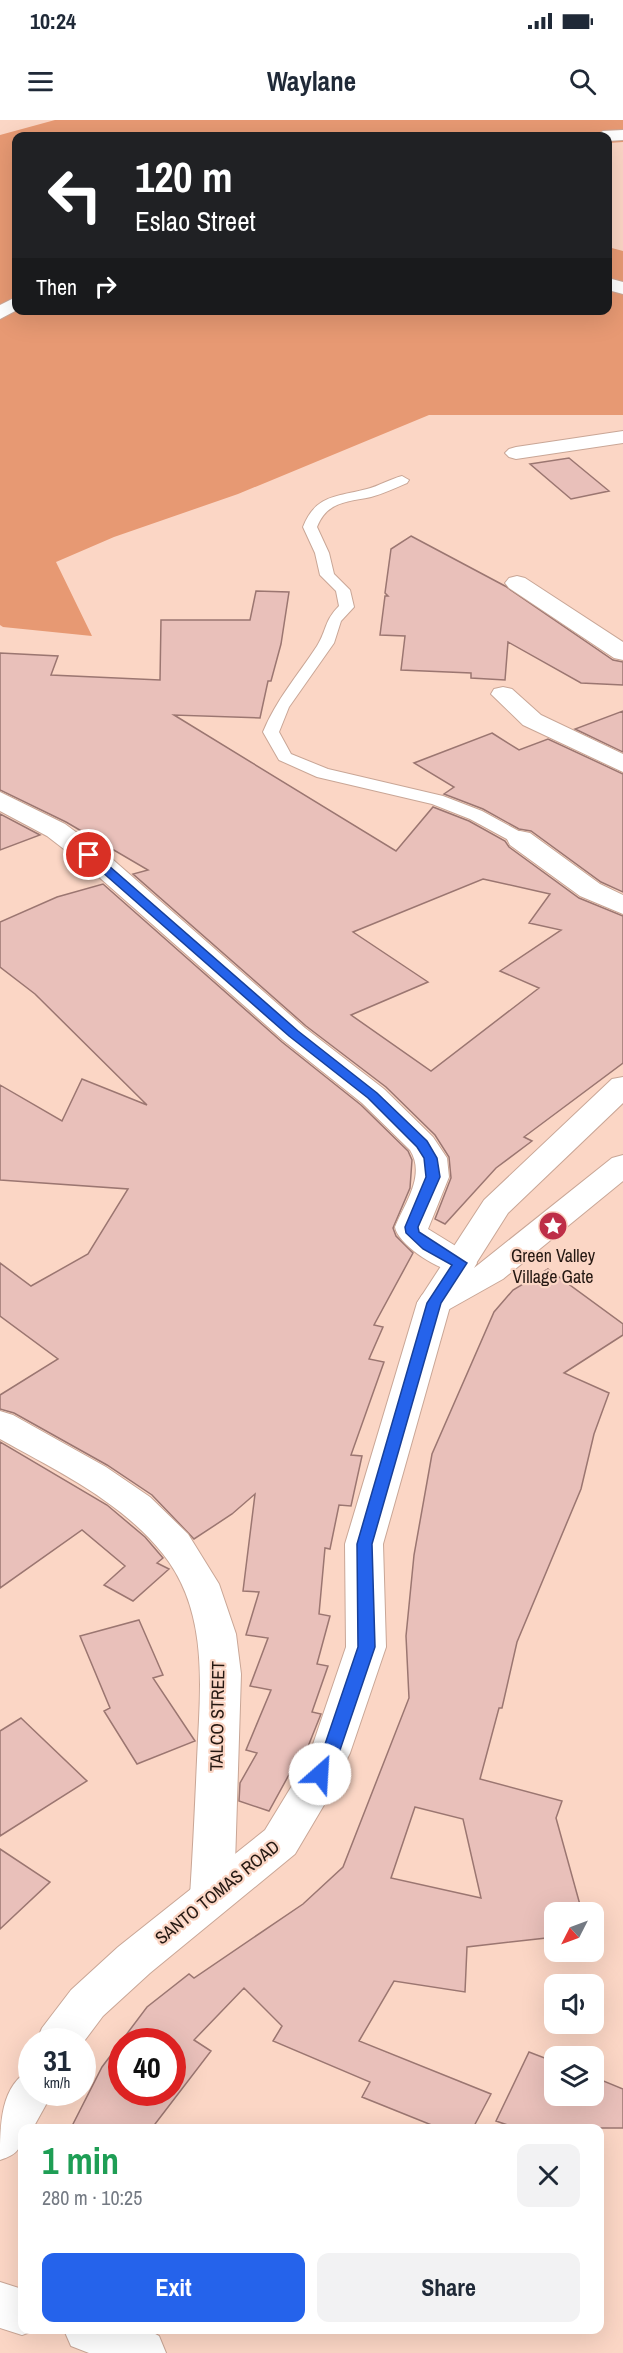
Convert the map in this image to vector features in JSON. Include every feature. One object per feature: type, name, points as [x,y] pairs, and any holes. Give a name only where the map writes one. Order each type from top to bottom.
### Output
[{"type":"street","points":[[516,453],[623,437]]},
{"type":"street","points":[[517,583],[623,653]]},
{"type":"street","points":[[503,694],[532,720],[623,764]]},
{"type":"street","points":[[0,800],[56,830],[101,864],[294,1034],[373,1096],[422,1144],[431,1158],[433,1177],[411,1227],[412,1233],[428,1246],[460,1263]]},
{"type":"street","points":[[520,839],[590,890],[623,906]]},
{"type":"street","name":"SANTO TOMAS ROAD","points":[[68,2028],[87,2002],[134,1960],[280,1842],[330,1753],[366,1647],[364,1544],[434,1303],[496,1207],[623,1086]]},
{"type":"street","points":[[434,1303],[491,1272],[623,1165]]},
{"type":"street","name":"TALCO STREET","points":[[0,1422],[124,1498],[154,1521],[176,1544],[194,1571],[209,1611],[221,1665],[212,1896]]},
{"type":"street","points":[[0,2140],[21,2106]]},
{"type":"street","points":[[0,2305],[18,2311]]},
{"type":"street","points":[[106,2334],[115,2336],[141,2353]]},
{"type":"lane","points":[[402,480],[370,493],[342,497],[316,512],[310,527],[322,553],[327,575],[343,590],[347,607],[334,620],[326,643],[281,707],[270,732],[285,757],[375,787],[437,800],[476,816],[520,839]]},
{"type":"shaded area","points":[[55,120],[623,120],[623,142],[612,143],[612,132],[12,132],[12,315],[612,315],[612,248],[623,251],[623,415],[429,415],[238,494],[114,537],[56,562],[92,636],[3,627],[0,625],[0,135]]},
{"type":"building","points":[[569,458],[609,491],[571,499],[530,464]]},
{"type":"building","points":[[411,536],[505,586],[613,660],[623,662],[623,685],[581,683],[508,642],[505,680],[471,678],[471,673],[401,670],[405,636],[380,635],[385,596],[388,596],[385,593],[391,549]]},
{"type":"building","points":[[256,591],[289,592],[281,644],[271,681],[268,681],[260,718],[174,715],[396,851],[433,807],[469,821],[505,841],[509,847],[579,898],[623,916],[623,1063],[524,1137],[532,1141],[496,1168],[445,1224],[435,1219],[451,1178],[449,1157],[435,1135],[386,1087],[306,1026],[133,874],[148,870],[66,822],[0,790],[0,653],[58,656],[51,675],[160,680],[161,620],[250,620]],"holes":[[[483,879],[550,894],[529,923],[561,930],[500,971],[539,988],[431,1071],[351,1015],[428,982],[353,932]]]},
{"type":"building","points":[[623,711],[623,752],[575,729]]},
{"type":"building","points":[[492,733],[519,750],[548,739],[623,774],[623,892],[601,882],[531,831],[519,829],[483,809],[444,794],[454,787],[414,763]]},
{"type":"building","points":[[0,814],[40,835],[0,850]]},
{"type":"building","points":[[103,884],[282,1042],[361,1105],[408,1151],[412,1160],[410,1188],[393,1228],[396,1236],[413,1253],[374,1325],[383,1327],[369,1359],[384,1362],[351,1455],[362,1456],[351,1506],[339,1505],[330,1549],[325,1548],[319,1614],[330,1616],[317,1664],[328,1666],[312,1712],[321,1714],[301,1764],[296,1762],[269,1811],[239,1801],[240,1783],[257,1753],[246,1750],[271,1690],[250,1686],[268,1638],[246,1635],[259,1592],[243,1591],[255,1494],[232,1514],[194,1539],[152,1495],[107,1465],[14,1413],[0,1409],[0,1395],[58,1359],[0,1316],[0,1263],[31,1286],[88,1254],[128,1189],[0,1180],[0,1085],[62,1121],[82,1079],[147,1105],[35,994],[0,967],[0,922],[57,897]]},
{"type":"building","points":[[548,1269],[623,1324],[623,1335],[564,1373],[609,1393],[594,1434],[581,1489],[517,1642],[502,1708],[499,1708],[480,1779],[562,1801],[556,1818],[579,1902],[544,1902],[544,1938],[467,1947],[465,1992],[394,1981],[359,2041],[491,2094],[475,2124],[429,2124],[362,2097],[370,2082],[273,2041],[282,2026],[244,1988],[194,2040],[211,2051],[186,2084],[186,2028],[131,2028],[147,2007],[189,1974],[194,1978],[303,1904],[343,1867],[409,1698],[406,1636],[414,1555],[432,1454],[494,1312],[513,1290]],"holes":[[[415,1807],[463,1819],[481,1898],[391,1878]]]},
{"type":"building","points":[[0,1442],[107,1505],[145,1537],[163,1558],[157,1563],[169,1569],[133,1601],[104,1585],[125,1566],[82,1530],[0,1588]]},
{"type":"building","points":[[139,1620],[163,1675],[153,1678],[195,1741],[137,1764],[104,1711],[110,1708],[80,1636]]},
{"type":"building","points":[[21,1718],[87,1781],[0,1836],[0,1731]]},
{"type":"building","points":[[0,1849],[50,1882],[0,1929]]},
{"type":"building","points":[[529,2052],[544,2058],[544,2106],[604,2106],[604,2081],[623,2089],[623,2128],[604,2128],[604,2124],[505,2124],[496,2121]]},
{"type":"building","points":[[108,2059],[108,2106],[169,2106],[155,2124],[73,2124],[82,2106],[96,2106],[96,2079]]},
{"type":"place","name":"Green Valley Village Gate","points":[[553,1226]]},
{"type":"route","points":[[89,855],[294,1034],[373,1096],[422,1144],[431,1158],[433,1177],[411,1227],[412,1233],[428,1246],[460,1263],[434,1303],[364,1544],[366,1647],[330,1753],[320,1774]]}]
